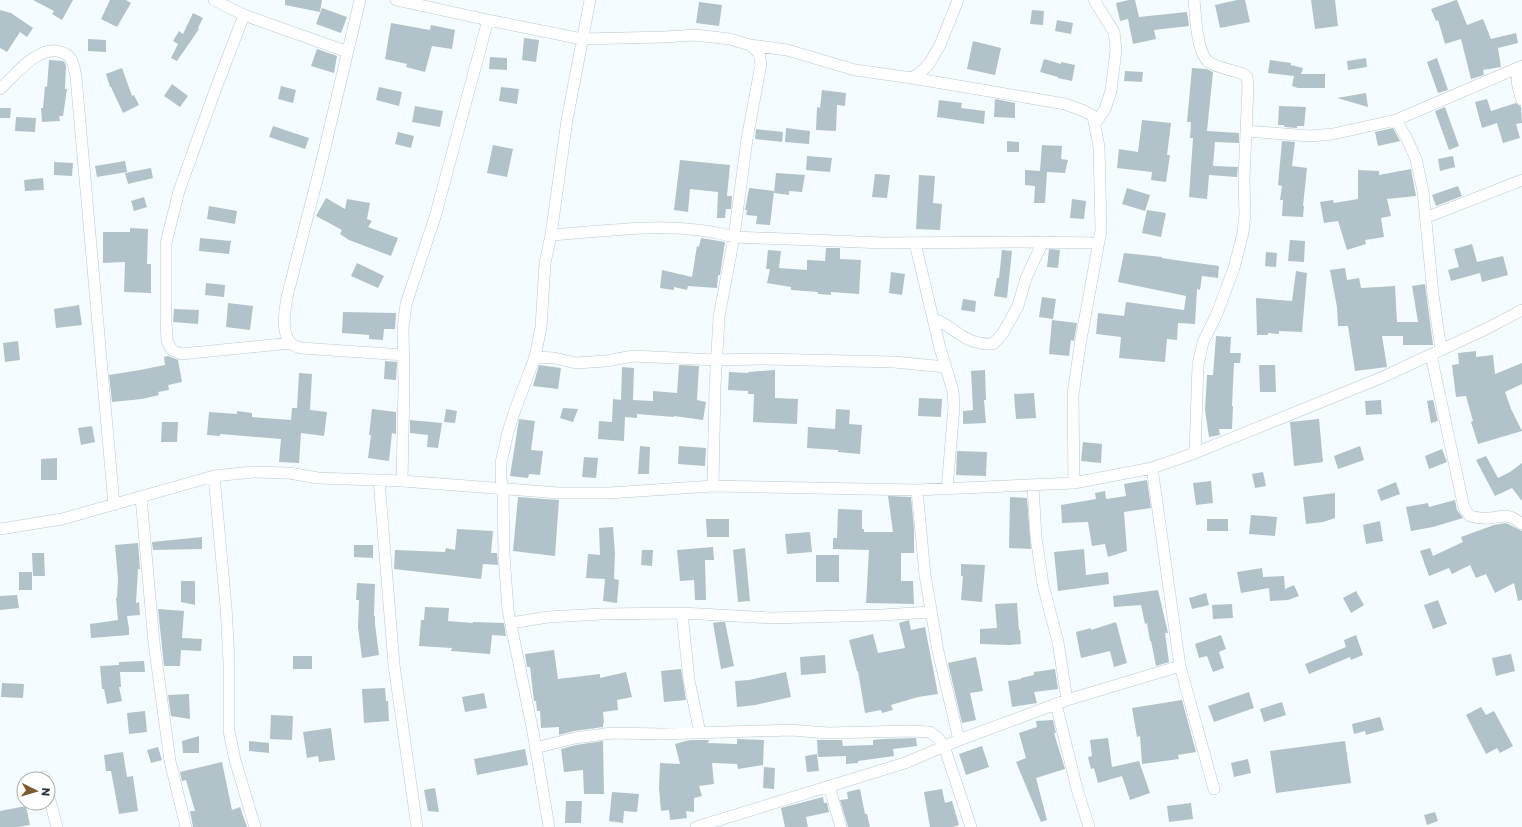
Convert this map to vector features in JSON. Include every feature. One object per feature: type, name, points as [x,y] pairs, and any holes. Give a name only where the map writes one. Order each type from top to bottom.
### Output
[{"type":"street","points":[[214,0],[244,15],[348,52]]},
{"type":"street","points":[[291,343],[286,332],[284,317],[287,297],[360,0]]},
{"type":"street","points":[[396,0],[582,38],[665,37],[695,34],[730,39],[750,45],[787,50],[855,70],[912,78],[1065,104],[1093,116],[1099,155],[1101,230],[1080,345],[1073,395],[1074,483]]},
{"type":"street","points":[[549,827],[536,748],[508,610],[504,555],[501,464],[508,432],[535,357],[540,327],[545,263],[551,235],[567,120],[590,0]]},
{"type":"street","points":[[912,78],[929,64],[940,45],[958,0]]},
{"type":"street","points":[[1094,0],[1114,32],[1116,50],[1111,91],[1105,109],[1095,124]]},
{"type":"street","points":[[1194,0],[1199,43],[1203,56],[1210,63],[1243,74],[1247,77],[1248,86],[1245,214],[1243,233],[1234,268],[1216,316],[1203,342],[1198,365],[1195,453]]},
{"type":"street","points":[[244,15],[179,191],[166,243],[167,341],[172,350],[182,354],[291,343],[300,348],[404,355]]},
{"type":"street","points":[[402,481],[403,328],[406,304],[435,217],[488,20]]},
{"type":"street","points":[[713,486],[716,360],[719,317],[734,237],[747,139],[761,64],[759,53],[750,45]]},
{"type":"street","points":[[0,89],[35,56],[47,50],[59,51],[66,54],[72,60],[76,77],[114,505]]},
{"type":"street","points":[[1246,131],[1310,136],[1333,134],[1396,120],[1520,66]]},
{"type":"street","points":[[1520,66],[1517,74],[1518,86],[1522,100]]},
{"type":"street","points":[[1396,120],[1416,159],[1423,191],[1433,294],[1436,353],[1464,508],[1470,516],[1484,519],[1505,515],[1514,518],[1522,524]]},
{"type":"street","points":[[1425,218],[1522,180]]},
{"type":"street","points":[[551,235],[656,227],[707,230],[734,237],[884,243],[1099,243]]},
{"type":"street","points":[[933,318],[952,328],[965,339],[981,344],[993,344],[1003,333],[1018,306],[1026,278],[1043,242]]},
{"type":"street","points":[[916,243],[933,318],[953,391],[954,407],[947,489]]},
{"type":"street","points":[[0,529],[62,519],[214,476],[253,472],[288,473],[318,478],[402,481],[559,493],[610,493],[713,486],[917,490],[1074,483],[1152,468],[1195,453],[1383,377],[1488,328],[1522,310]]},
{"type":"street","points":[[535,357],[554,358],[576,362],[606,361],[633,356],[716,360],[760,359],[894,362],[946,367]]},
{"type":"street","points":[[1152,468],[1180,666],[1214,789]]},
{"type":"street","points":[[214,476],[229,661],[229,731],[235,760],[255,827]]},
{"type":"street","points":[[379,480],[394,665],[417,827]]},
{"type":"street","points":[[1033,486],[1036,537],[1043,585],[1058,642],[1067,700]]},
{"type":"street","points":[[917,490],[925,575],[931,612],[938,651],[959,740]]},
{"type":"street","points":[[141,497],[154,643],[170,761],[186,827]]},
{"type":"street","points":[[511,623],[548,617],[682,613],[772,618],[931,612]]},
{"type":"street","points":[[682,613],[690,680],[700,733]]},
{"type":"street","points":[[696,827],[905,763],[959,740],[1067,700],[1180,666]]},
{"type":"street","points":[[1056,704],[1077,789],[1089,827]]},
{"type":"street","points":[[536,748],[575,738],[612,733],[700,733],[790,730],[828,733],[930,732],[938,738],[944,746],[971,827]]},
{"type":"street","points":[[829,786],[841,827]]},
{"type":"street","points":[[53,811],[57,827]]},
{"type":"building","points":[[33,0],[73,0],[62,20],[52,14],[54,11]]},
{"type":"building","points":[[110,0],[126,0],[131,3],[117,27],[101,19]]},
{"type":"building","points":[[285,0],[322,0],[320,12],[285,5]]},
{"type":"building","points":[[1135,0],[1139,17],[1187,12],[1189,26],[1154,30],[1156,39],[1133,44],[1128,19],[1120,21],[1116,3]]},
{"type":"building","points":[[1237,0],[1245,0],[1250,22],[1220,28],[1215,5]]},
{"type":"building","points":[[1311,0],[1335,0],[1338,26],[1315,29]]},
{"type":"building","points":[[1456,0],[1467,25],[1483,19],[1491,39],[1516,33],[1518,43],[1498,48],[1501,67],[1483,70],[1484,75],[1471,79],[1461,39],[1445,44],[1438,20],[1436,21],[1431,9]]},
{"type":"building","points":[[699,2],[722,5],[719,26],[696,23]]},
{"type":"building","points":[[322,8],[347,17],[341,33],[316,24]]},
{"type":"building","points":[[0,10],[11,13],[33,28],[27,37],[20,32],[7,52],[0,48]]},
{"type":"building","points":[[1032,10],[1044,11],[1043,25],[1030,24]]},
{"type":"building","points":[[193,13],[203,18],[198,28],[199,29],[177,61],[171,58],[178,44],[173,41],[179,31],[183,34]]},
{"type":"building","points":[[1057,20],[1073,23],[1071,34],[1055,31]]},
{"type":"building","points":[[391,23],[430,30],[431,25],[455,30],[452,49],[432,46],[425,72],[406,67],[407,64],[385,59]]},
{"type":"building","points":[[524,38],[539,40],[536,62],[522,60]]},
{"type":"building","points":[[88,39],[106,40],[106,52],[88,51]]},
{"type":"building","points":[[973,41],[1001,48],[995,75],[967,69]]},
{"type":"building","points":[[317,49],[337,56],[334,73],[311,66]]},
{"type":"building","points":[[490,57],[507,58],[507,70],[489,69]]},
{"type":"building","points":[[1366,58],[1367,67],[1348,70],[1347,61]]},
{"type":"building","points":[[1437,58],[1448,90],[1438,93],[1427,62]]},
{"type":"building","points":[[1044,59],[1061,64],[1061,62],[1075,65],[1072,81],[1040,72]]},
{"type":"building","points":[[49,60],[63,61],[65,63],[65,89],[67,89],[63,116],[59,116],[60,121],[42,122],[41,108],[43,108],[45,86],[47,87]]},
{"type":"building","points":[[1270,60],[1291,63],[1291,65],[1303,68],[1301,74],[1325,74],[1325,88],[1298,88],[1292,86],[1294,76],[1268,73]]},
{"type":"building","points":[[122,68],[132,96],[134,95],[139,105],[123,113],[110,87],[106,74]]},
{"type":"building","points":[[1192,68],[1206,69],[1213,72],[1207,131],[1239,133],[1239,143],[1215,142],[1213,166],[1238,167],[1237,177],[1209,175],[1207,199],[1189,197],[1193,138],[1190,138],[1191,122],[1187,122]]},
{"type":"building","points":[[1125,71],[1143,72],[1142,82],[1124,81]]},
{"type":"building","points":[[172,84],[188,96],[180,107],[164,96]]},
{"type":"building","points":[[281,86],[296,90],[293,103],[278,99]]},
{"type":"building","points":[[379,87],[402,92],[399,106],[376,100]]},
{"type":"building","points":[[501,87],[519,89],[517,104],[499,101]]},
{"type":"building","points":[[822,90],[846,93],[845,106],[837,105],[836,131],[816,130],[817,107],[820,108]]},
{"type":"building","points":[[1366,93],[1368,107],[1337,98]]},
{"type":"building","points":[[995,99],[1015,103],[1015,118],[994,117]]},
{"type":"building","points":[[1487,99],[1491,111],[1516,103],[1521,107],[1522,123],[1516,124],[1520,138],[1503,143],[1497,123],[1482,128],[1475,102]]},
{"type":"building","points":[[939,100],[962,103],[961,108],[985,111],[984,124],[937,117]]},
{"type":"building","points":[[415,106],[443,111],[440,127],[412,122]]},
{"type":"building","points":[[1279,106],[1306,107],[1304,126],[1297,126],[1297,128],[1278,125]]},
{"type":"building","points":[[1445,107],[1459,146],[1449,150],[1435,111]]},
{"type":"building","points":[[0,108],[11,108],[10,118],[0,118]]},
{"type":"building","points":[[16,117],[36,118],[35,132],[15,131]]},
{"type":"building","points":[[1142,120],[1171,123],[1167,155],[1170,155],[1166,182],[1151,180],[1152,172],[1117,168],[1119,149],[1138,152]]},
{"type":"building","points":[[273,126],[309,138],[305,149],[269,137]]},
{"type":"building","points":[[786,128],[810,131],[809,144],[785,142]]},
{"type":"building","points":[[1393,128],[1400,141],[1378,146],[1375,132]]},
{"type":"building","points":[[756,129],[783,132],[782,142],[755,139]]},
{"type":"building","points":[[398,132],[414,136],[411,148],[395,144]]},
{"type":"building","points":[[1007,141],[1019,142],[1019,152],[1007,152]]},
{"type":"building","points":[[1282,141],[1295,142],[1292,166],[1307,168],[1303,217],[1282,216],[1283,200],[1280,200],[1282,186],[1278,185]]},
{"type":"building","points":[[493,145],[513,149],[507,177],[487,173]]},
{"type":"building","points":[[1042,145],[1062,146],[1061,159],[1068,160],[1065,173],[1047,172],[1045,203],[1034,203],[1035,186],[1025,185],[1025,170],[1040,171]]},
{"type":"building","points":[[807,156],[832,158],[830,172],[806,170]]},
{"type":"building","points":[[1453,156],[1455,167],[1440,171],[1438,159]]},
{"type":"building","points":[[680,160],[730,165],[727,196],[732,196],[731,209],[726,209],[725,218],[717,218],[718,192],[690,189],[688,212],[674,210]]},
{"type":"building","points":[[125,161],[127,172],[97,177],[95,166]]},
{"type":"building","points":[[54,162],[73,163],[72,176],[54,175]]},
{"type":"building","points":[[151,168],[153,178],[128,184],[125,173]]},
{"type":"building","points":[[1411,169],[1416,196],[1387,199],[1391,216],[1381,218],[1384,237],[1365,240],[1366,244],[1347,250],[1338,221],[1324,223],[1320,202],[1333,200],[1334,203],[1358,199],[1358,170],[1379,171],[1379,175]]},
{"type":"building","points":[[776,173],[805,175],[802,192],[789,191],[789,195],[774,193]]},
{"type":"building","points":[[875,174],[890,175],[887,198],[872,197]]},
{"type":"building","points":[[919,175],[935,176],[933,203],[942,204],[940,230],[916,229]]},
{"type":"building","points":[[43,178],[44,190],[25,191],[24,180]]},
{"type":"building","points":[[1458,186],[1462,196],[1436,206],[1432,195]]},
{"type":"building","points":[[749,188],[774,191],[770,225],[756,224],[757,216],[746,215],[747,210],[745,210]]},
{"type":"building","points":[[1127,188],[1150,195],[1145,211],[1122,204]]},
{"type":"building","points":[[144,197],[147,207],[134,211],[131,201]]},
{"type":"building","points":[[326,198],[345,209],[347,199],[370,203],[367,219],[372,221],[368,227],[398,238],[391,256],[349,240],[340,234],[342,230],[316,216]]},
{"type":"building","points":[[1072,199],[1086,201],[1084,219],[1070,218]]},
{"type":"building","points":[[209,206],[237,211],[235,224],[207,219]]},
{"type":"building","points":[[1147,210],[1166,213],[1161,237],[1142,233]]},
{"type":"building","points":[[130,228],[148,229],[147,264],[151,264],[151,293],[124,292],[125,262],[103,263],[103,232],[130,232]]},
{"type":"building","points":[[200,238],[231,241],[229,254],[199,251]]},
{"type":"building","points":[[701,238],[725,242],[720,275],[718,275],[717,288],[688,286],[687,290],[674,287],[674,290],[660,288],[662,270],[692,277],[697,246],[699,247]]},
{"type":"building","points":[[1290,240],[1305,241],[1304,262],[1288,261]]},
{"type":"building","points":[[1472,244],[1477,262],[1503,256],[1508,275],[1482,282],[1480,273],[1451,281],[1448,270],[1459,267],[1454,249]]},
{"type":"building","points":[[826,248],[840,248],[840,259],[861,260],[859,294],[831,292],[831,295],[818,294],[818,292],[791,290],[791,287],[767,283],[770,269],[766,269],[768,250],[781,251],[779,268],[807,270],[807,260],[825,261]]},
{"type":"building","points":[[1049,249],[1060,250],[1058,268],[1047,267]]},
{"type":"building","points":[[1002,250],[1012,251],[1007,298],[994,296],[997,278],[999,278]]},
{"type":"building","points":[[1266,252],[1277,253],[1276,267],[1265,266]]},
{"type":"building","points":[[1124,253],[1219,266],[1218,278],[1202,276],[1200,290],[1197,289],[1195,324],[1178,323],[1177,340],[1167,339],[1165,362],[1119,358],[1121,337],[1096,334],[1098,313],[1124,316],[1126,302],[1184,310],[1186,296],[1118,282]]},
{"type":"building","points":[[357,263],[384,276],[378,288],[351,276]]},
{"type":"building","points":[[1345,268],[1347,280],[1359,278],[1361,288],[1395,286],[1397,322],[1418,322],[1412,286],[1425,284],[1433,345],[1403,345],[1403,336],[1382,336],[1387,367],[1355,371],[1348,326],[1338,326],[1337,307],[1330,270]]},
{"type":"building","points":[[1296,271],[1307,273],[1302,332],[1279,331],[1279,334],[1268,333],[1268,335],[1257,335],[1256,298],[1292,301]]},
{"type":"building","points":[[891,272],[905,274],[902,295],[889,293]]},
{"type":"building","points":[[206,283],[225,285],[224,297],[205,295]]},
{"type":"building","points":[[1042,297],[1056,299],[1053,319],[1039,317]]},
{"type":"building","points":[[963,299],[976,301],[975,312],[961,310]]},
{"type":"building","points":[[228,303],[253,306],[250,330],[226,327]]},
{"type":"building","points":[[79,305],[82,325],[56,328],[54,309]]},
{"type":"building","points":[[174,309],[199,310],[198,324],[173,322]]},
{"type":"building","points":[[343,312],[396,313],[395,329],[384,329],[383,340],[369,339],[369,335],[342,333]]},
{"type":"building","points":[[1052,320],[1077,323],[1074,341],[1071,340],[1069,356],[1049,354]]},
{"type":"building","points":[[1216,336],[1231,337],[1230,353],[1241,353],[1240,363],[1234,363],[1232,429],[1219,429],[1220,435],[1209,437],[1205,410],[1207,375],[1213,375]]},
{"type":"building","points":[[18,341],[20,360],[5,362],[3,343]]},
{"type":"building","points":[[1476,351],[1476,357],[1493,355],[1495,374],[1522,363],[1522,384],[1505,392],[1511,409],[1522,431],[1478,444],[1471,422],[1473,421],[1466,396],[1456,397],[1452,365],[1459,364],[1458,353]]},
{"type":"building","points":[[168,356],[178,360],[182,382],[168,385],[169,390],[158,392],[159,395],[142,399],[112,402],[109,375],[165,365],[164,357]]},
{"type":"building","points":[[385,361],[397,362],[396,380],[384,379]]},
{"type":"building","points":[[539,365],[561,368],[558,389],[533,386]]},
{"type":"building","points":[[679,365],[699,366],[697,400],[706,402],[703,420],[674,416],[637,414],[637,418],[625,417],[624,441],[598,439],[599,421],[612,422],[613,399],[621,400],[622,367],[634,368],[633,400],[653,401],[653,391],[677,393]]},
{"type":"building","points":[[1259,365],[1275,365],[1276,392],[1260,392]]},
{"type":"building","points":[[775,370],[775,398],[798,399],[797,424],[753,422],[754,394],[748,394],[748,391],[728,390],[729,372],[748,373]]},
{"type":"building","points":[[985,370],[986,400],[984,400],[986,423],[963,424],[963,411],[973,410],[971,371]]},
{"type":"building","points":[[299,373],[312,374],[310,410],[327,412],[324,436],[301,433],[299,463],[279,462],[281,439],[220,434],[220,436],[207,435],[209,412],[237,414],[237,411],[252,413],[252,417],[291,420],[292,408],[297,408]]},
{"type":"building","points":[[1034,393],[1036,418],[1016,419],[1014,394]]},
{"type":"building","points":[[919,398],[942,399],[941,417],[918,416]]},
{"type":"building","points":[[1381,400],[1382,414],[1366,415],[1365,401]]},
{"type":"building","points":[[1433,400],[1438,421],[1431,423],[1427,401]]},
{"type":"building","points":[[563,408],[578,409],[573,422],[560,418]]},
{"type":"building","points":[[372,409],[396,412],[396,434],[392,433],[389,461],[368,458]]},
{"type":"building","points":[[446,409],[457,411],[455,423],[444,422]]},
{"type":"building","points":[[836,409],[850,410],[849,424],[862,425],[860,454],[838,452],[838,450],[807,448],[808,427],[835,429]]},
{"type":"building","points":[[519,419],[535,421],[531,450],[543,451],[540,475],[529,474],[528,478],[510,476]]},
{"type":"building","points":[[1319,419],[1323,462],[1294,466],[1290,422]]},
{"type":"building","points":[[410,420],[442,423],[438,448],[427,447],[428,435],[410,433]]},
{"type":"building","points":[[162,422],[178,422],[177,442],[161,442]]},
{"type":"building","points":[[92,426],[95,442],[81,445],[78,428]]},
{"type":"building","points":[[1083,442],[1102,444],[1101,463],[1081,461]]},
{"type":"building","points":[[640,446],[650,447],[649,474],[638,474]]},
{"type":"building","points":[[679,446],[706,448],[705,466],[678,464]]},
{"type":"building","points":[[1360,446],[1364,460],[1338,469],[1334,456]]},
{"type":"building","points":[[1442,449],[1447,462],[1429,469],[1425,456]]},
{"type":"building","points":[[957,451],[987,452],[986,476],[956,475]]},
{"type":"building","points":[[1486,456],[1498,478],[1510,472],[1522,463],[1522,501],[1512,488],[1495,496],[1476,460]]},
{"type":"building","points":[[584,457],[598,458],[596,478],[582,477]]},
{"type":"building","points":[[57,458],[57,480],[41,480],[41,459]]},
{"type":"building","points":[[1263,472],[1266,486],[1255,488],[1252,474]]},
{"type":"building","points":[[1147,480],[1151,508],[1124,512],[1127,551],[1108,557],[1105,544],[1092,546],[1088,522],[1062,523],[1061,505],[1096,499],[1095,493],[1105,491],[1106,499],[1126,496],[1124,484]]},
{"type":"building","points":[[1211,481],[1213,503],[1196,505],[1193,483]]},
{"type":"building","points":[[1396,482],[1400,494],[1381,501],[1377,490]]},
{"type":"building","points":[[1335,493],[1335,518],[1323,522],[1306,524],[1303,497]]},
{"type":"building","points":[[888,496],[911,497],[914,529],[914,553],[901,553],[901,581],[913,581],[914,604],[866,603],[869,550],[833,549],[833,538],[837,538],[838,509],[862,510],[862,529],[864,529],[864,532],[893,532]]},
{"type":"building","points":[[518,497],[559,500],[555,556],[513,551]]},
{"type":"building","points":[[1010,497],[1027,498],[1031,549],[1009,548]]},
{"type":"building","points":[[1455,500],[1457,510],[1463,518],[1433,527],[1411,531],[1406,507],[1428,503],[1429,507]]},
{"type":"building","points":[[1251,515],[1277,517],[1275,536],[1249,534]]},
{"type":"building","points":[[706,519],[729,519],[729,537],[707,537]]},
{"type":"building","points":[[1207,519],[1228,519],[1228,531],[1207,531]]},
{"type":"building","points":[[1380,521],[1383,541],[1366,544],[1363,525]]},
{"type":"building","points":[[1506,523],[1522,531],[1522,600],[1518,601],[1514,583],[1495,593],[1486,574],[1476,578],[1470,565],[1452,574],[1449,568],[1429,576],[1420,551],[1430,548],[1433,556],[1463,542],[1461,537],[1494,525]]},
{"type":"building","points":[[613,527],[615,553],[614,579],[619,580],[617,603],[603,601],[605,579],[586,578],[588,554],[600,555],[599,528]]},
{"type":"building","points":[[457,529],[493,531],[491,553],[497,553],[498,565],[483,564],[481,579],[394,569],[395,550],[445,552],[446,548],[455,550]]},
{"type":"building","points":[[810,532],[812,552],[787,554],[785,534]]},
{"type":"building","points":[[202,537],[202,549],[153,550],[152,542]]},
{"type":"building","points":[[138,543],[140,569],[138,569],[136,603],[139,602],[140,615],[127,616],[129,635],[91,638],[90,624],[118,620],[116,598],[118,579],[115,545]]},
{"type":"building","points":[[354,545],[373,545],[373,558],[354,557]]},
{"type":"building","points":[[713,547],[714,560],[705,560],[706,600],[695,600],[694,580],[680,581],[677,550]]},
{"type":"building","points":[[745,548],[750,601],[738,602],[733,550]]},
{"type":"building","points":[[1084,549],[1086,575],[1108,572],[1109,584],[1058,591],[1054,552]]},
{"type":"building","points":[[642,550],[653,550],[652,566],[641,565]]},
{"type":"building","points":[[32,553],[44,553],[45,576],[33,576]]},
{"type":"building","points":[[816,555],[839,555],[839,582],[816,582]]},
{"type":"building","points":[[961,564],[985,565],[982,602],[961,600],[963,576],[961,576]]},
{"type":"building","points":[[1262,568],[1263,577],[1284,576],[1285,589],[1294,585],[1299,596],[1288,600],[1270,601],[1269,588],[1241,593],[1237,572]]},
{"type":"building","points":[[19,572],[32,572],[32,590],[19,590]]},
{"type":"building","points":[[181,581],[195,581],[195,605],[181,602]]},
{"type":"building","points":[[357,583],[375,584],[374,616],[379,655],[362,658],[358,627],[359,600],[356,600]]},
{"type":"building","points":[[1158,590],[1168,633],[1165,633],[1169,662],[1156,666],[1147,623],[1145,624],[1141,605],[1114,607],[1113,596]]},
{"type":"building","points":[[1356,591],[1364,605],[1351,613],[1343,598]]},
{"type":"building","points":[[1206,593],[1209,605],[1192,609],[1189,598]]},
{"type":"building","points":[[17,595],[19,608],[0,610],[0,596]]},
{"type":"building","points":[[1438,600],[1447,624],[1433,629],[1424,605]]},
{"type":"building","points":[[1017,603],[1021,644],[980,644],[980,629],[997,628],[995,604]]},
{"type":"building","points":[[1232,604],[1233,618],[1213,619],[1212,605]]},
{"type":"building","points":[[425,607],[449,608],[448,621],[504,623],[506,636],[492,635],[490,654],[451,651],[452,648],[419,646],[421,620],[424,620]]},
{"type":"building","points":[[158,609],[184,611],[182,638],[202,639],[201,651],[181,650],[180,666],[164,666]]},
{"type":"building","points":[[909,620],[911,630],[925,627],[938,694],[918,697],[891,705],[893,710],[882,713],[881,710],[865,713],[858,671],[849,640],[873,634],[878,653],[905,648],[899,623]]},
{"type":"building","points":[[725,622],[734,666],[721,669],[713,623]]},
{"type":"building","points":[[1116,622],[1127,663],[1114,667],[1110,651],[1081,658],[1076,632],[1091,628],[1091,630]]},
{"type":"building","points":[[1221,635],[1226,649],[1219,652],[1224,668],[1213,672],[1207,656],[1199,658],[1195,644]]},
{"type":"building","points":[[1356,635],[1363,655],[1351,660],[1350,657],[1309,674],[1305,664],[1346,647],[1344,640]]},
{"type":"building","points":[[554,650],[558,679],[600,674],[600,678],[626,672],[632,697],[617,700],[618,710],[603,712],[603,727],[574,731],[559,735],[559,727],[541,728],[540,711],[537,711],[536,701],[534,701],[530,667],[527,667],[525,654]]},
{"type":"building","points":[[1511,654],[1515,671],[1496,676],[1492,658]]},
{"type":"building","points":[[825,655],[826,673],[801,675],[800,657]]},
{"type":"building","points":[[293,656],[312,656],[312,669],[293,669]]},
{"type":"building","points":[[976,657],[983,691],[970,693],[976,720],[962,723],[948,663]]},
{"type":"building","points":[[144,661],[145,672],[120,672],[121,687],[119,687],[122,701],[107,704],[104,689],[102,689],[100,666],[119,665],[119,662]]},
{"type":"building","points":[[681,669],[686,700],[664,702],[661,671]]},
{"type":"building","points":[[1055,669],[1058,689],[1034,692],[1037,703],[1012,707],[1008,681],[1034,675],[1034,672]]},
{"type":"building","points":[[786,672],[791,697],[755,705],[737,707],[735,681],[749,680]]},
{"type":"building","points":[[2,683],[24,684],[23,698],[1,697]]},
{"type":"building","points":[[385,688],[386,701],[388,701],[389,721],[364,723],[362,689]]},
{"type":"building","points":[[1249,692],[1254,708],[1214,722],[1208,706]]},
{"type":"building","points":[[484,693],[487,708],[465,712],[462,697]]},
{"type":"building","points":[[189,694],[190,719],[171,716],[168,695]]},
{"type":"building","points":[[1182,700],[1196,752],[1178,755],[1179,759],[1142,764],[1140,736],[1137,737],[1132,708]]},
{"type":"building","points":[[1282,702],[1286,715],[1264,722],[1260,709]]},
{"type":"building","points":[[1481,707],[1486,715],[1494,711],[1513,746],[1500,753],[1497,748],[1486,754],[1466,715]]},
{"type":"building","points":[[145,711],[147,732],[129,734],[127,713]]},
{"type":"building","points":[[271,715],[293,716],[292,740],[270,739]]},
{"type":"building","points":[[1380,717],[1384,730],[1366,735],[1365,731],[1354,734],[1352,724]]},
{"type":"building","points":[[1053,720],[1056,733],[1054,733],[1065,769],[1036,778],[1047,820],[1041,822],[1016,762],[1026,758],[1019,733],[1037,727],[1036,721]]},
{"type":"building","points":[[331,728],[335,760],[319,762],[318,756],[307,758],[303,732]]},
{"type":"building","points":[[199,736],[199,753],[183,753],[182,741]]},
{"type":"building","points":[[916,738],[917,746],[893,749],[894,756],[858,761],[858,763],[846,764],[846,756],[818,757],[817,740],[842,740],[843,746],[873,745],[873,740]]},
{"type":"building","points":[[1108,738],[1112,767],[1139,761],[1150,793],[1130,800],[1122,776],[1098,783],[1094,768],[1091,769],[1088,757],[1092,756],[1090,740]]},
{"type":"building","points":[[737,739],[764,740],[763,765],[738,769],[737,764],[712,763],[714,784],[699,786],[702,796],[694,798],[694,812],[686,811],[687,818],[670,820],[669,810],[661,811],[659,788],[660,763],[680,764],[675,744],[690,740],[709,740],[708,743],[737,744]]},
{"type":"building","points":[[249,741],[269,743],[269,753],[249,751]]},
{"type":"building","points":[[603,741],[604,794],[584,794],[583,770],[564,772],[561,749]]},
{"type":"building","points":[[1345,741],[1351,783],[1276,793],[1270,751]]},
{"type":"building","points":[[982,746],[989,767],[966,775],[959,754]]},
{"type":"building","points":[[158,747],[162,760],[151,763],[147,750]]},
{"type":"building","points":[[525,749],[528,765],[477,775],[474,759]]},
{"type":"building","points":[[123,752],[127,777],[133,776],[138,811],[119,814],[111,771],[106,771],[104,755]]},
{"type":"building","points":[[817,754],[819,771],[807,772],[805,756]]},
{"type":"building","points":[[1248,759],[1251,773],[1234,777],[1231,763]]},
{"type":"building","points":[[222,762],[232,810],[240,807],[247,827],[193,827],[190,811],[195,811],[186,780],[182,781],[180,772]]},
{"type":"building","points":[[764,767],[775,768],[774,789],[763,788]]},
{"type":"building","points":[[435,788],[439,812],[428,811],[424,790]]},
{"type":"building","points":[[860,789],[865,814],[867,814],[870,827],[848,827],[840,800],[848,799],[847,792]]},
{"type":"building","points":[[942,789],[945,803],[952,801],[959,825],[953,827],[930,827],[924,792]]},
{"type":"building","points":[[612,792],[639,794],[637,812],[624,811],[623,823],[609,821]]},
{"type":"building","points":[[823,797],[824,803],[827,803],[829,812],[806,817],[808,827],[785,827],[781,808]]},
{"type":"building","points":[[566,801],[582,801],[581,823],[565,823]]},
{"type":"building","points":[[1191,803],[1193,819],[1169,822],[1167,806]]},
{"type":"building","points":[[16,808],[16,811],[27,811],[30,825],[0,827],[0,811]]},
{"type":"building","points":[[1435,812],[1438,821],[1427,825],[1424,815]]}]
